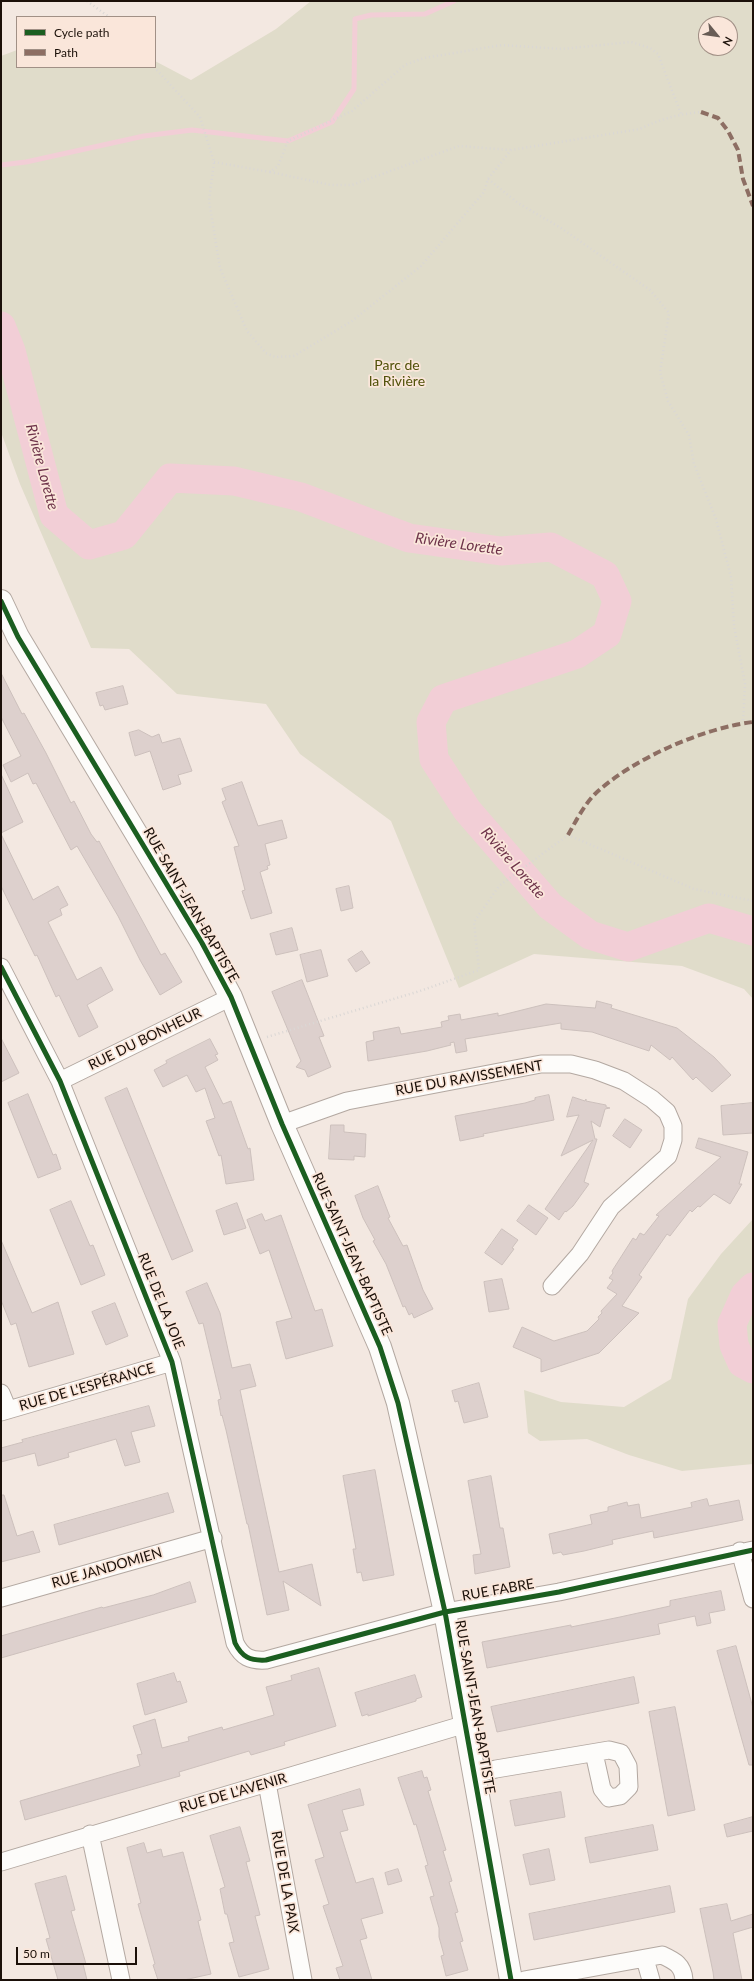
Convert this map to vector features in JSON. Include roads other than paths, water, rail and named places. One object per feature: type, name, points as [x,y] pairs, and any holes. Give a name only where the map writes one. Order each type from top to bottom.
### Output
[{"type":"street","name":"RUE SAINT-JEAN-BAPTISTE","points":[[1,601],[18,637],[202,943],[231,997],[282,1124],[380,1347],[398,1404],[445,1612],[511,1980]]},
{"type":"street","name":"RUE DE LA JOIE","points":[[1,967],[60,1081],[172,1362],[213,1538],[235,1642],[240,1653],[249,1659]]},
{"type":"street","name":"RUE DU BONHEUR","points":[[60,1081],[231,997]]},
{"type":"street","name":"RUE DU RAVISSEMENT","points":[[282,1124],[347,1101],[541,1064],[571,1064],[595,1070],[624,1081],[652,1099],[667,1112],[673,1126],[673,1140],[670,1151],[668,1156],[657,1167],[611,1207],[580,1254],[552,1286]]},
{"type":"street","name":"RUE DE L'ESPÉRANCE","points":[[5,1411],[172,1362]]},
{"type":"street","points":[[1,1392],[5,1411]]},
{"type":"street","name":"RUE JANDOMIEN","points":[[1,1598],[213,1538]]},
{"type":"street","name":"RUE FABRE","points":[[249,1659],[254,1661],[266,1660],[445,1612],[559,1592],[746,1551]]},
{"type":"street","points":[[746,1551],[753,1599]]},
{"type":"street","name":"RUE DE L'AVENIR","points":[[1,1862],[90,1834],[466,1724]]},
{"type":"street","points":[[474,1774],[594,1753]]},
{"type":"street","name":"RUE DE LA PAIX","points":[[267,1783],[303,1980]]},
{"type":"street","points":[[90,1834],[121,1980]]},
{"type":"street","points":[[524,1980],[645,1959],[662,1954],[677,1961],[684,1972],[684,1980]]},
{"type":"street","points":[[645,1959],[651,1980]]},
{"type":"waterway","points":[[1,165],[26,162],[144,136],[192,130],[288,141],[332,122],[354,89],[355,19],[371,15],[425,14],[454,1]]},
{"type":"waterway","name":"Rivière Lorette","points":[[1,326],[11,351],[54,515],[89,545],[124,535],[170,478],[234,481],[301,497],[409,538],[501,551],[551,547],[605,575],[617,601],[607,634],[577,654],[443,699],[431,722],[434,759],[467,810],[550,906],[590,935],[628,947],[709,918],[753,931]]},
{"type":"waterway","name":"Rivière Lorette","points":[[753,1287],[745,1295],[732,1324],[734,1345],[742,1363],[753,1369]]},
{"type":"park label","name":"Parc de la Rivière","points":[[397,374]]}]
